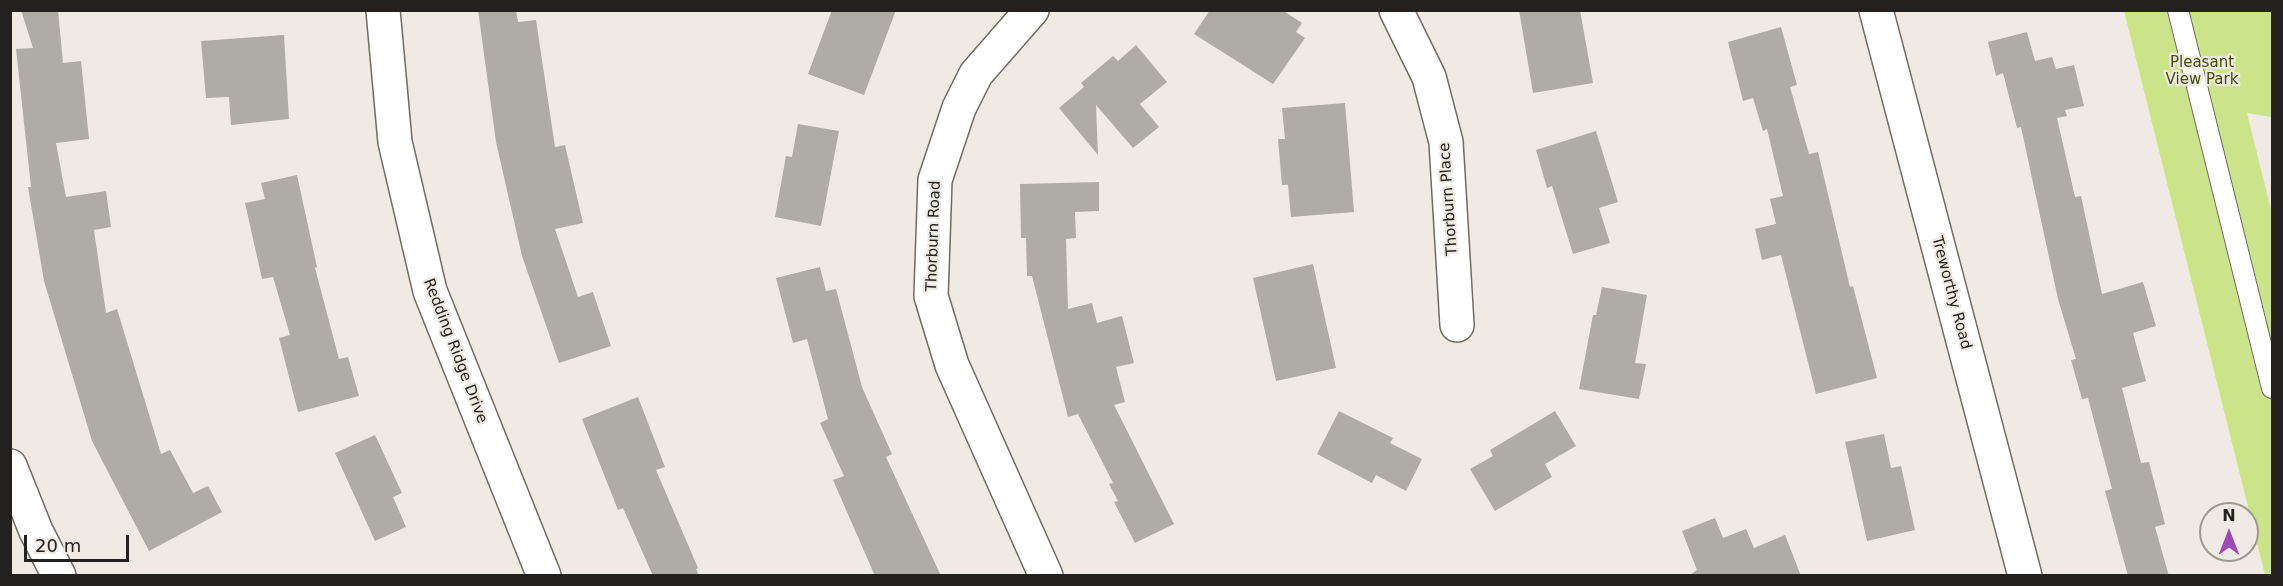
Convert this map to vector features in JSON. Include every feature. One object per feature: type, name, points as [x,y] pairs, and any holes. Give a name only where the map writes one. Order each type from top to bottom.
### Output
[{"type":"street","name":"Redding Ridge Drive","points":[[383,10],[395,142],[430,291],[544,576]]},
{"type":"street","name":"Thorburn Road","points":[[1032,10],[976,75],[959,108],[935,180],[931,296],[952,365],[1046,576]]},
{"type":"street","name":"Thorburn Place","points":[[1396,10],[1429,77],[1446,142],[1457,325]]},
{"type":"street","name":"Treworthy Road","points":[[1876,10],[2025,576]]},
{"type":"street","points":[[10,466],[36,531],[59,576]]},
{"type":"lane","points":[[2178,10],[2272,388]]},
{"type":"green space","name":"Pleasant View Park","points":[[2124,11],[2272,11],[2272,117],[2247,113],[2272,214],[2272,575],[2265,575],[2259,551],[2259,502],[2247,502]]},
{"type":"building","points":[[21,10],[58,10],[63,63],[81,61],[89,139],[56,143],[66,197],[106,191],[111,227],[94,230],[106,313],[117,309],[161,454],[170,450],[193,493],[208,486],[222,512],[149,551],[92,441],[44,281],[28,187],[31,187],[16,49],[33,48]]},
{"type":"building","points":[[478,10],[516,10],[518,22],[536,20],[555,147],[565,145],[583,223],[555,229],[578,297],[593,292],[611,346],[559,363],[522,256],[496,142]]},
{"type":"building","points":[[832,10],[896,10],[864,95],[808,74]]},
{"type":"building","points":[[1210,10],[1282,10],[1302,23],[1296,32],[1305,38],[1273,84],[1194,34]]},
{"type":"building","points":[[1519,10],[1580,10],[1593,83],[1533,93]]},
{"type":"building","points":[[1781,27],[1797,85],[1790,87],[1809,154],[1818,152],[1850,287],[1853,286],[1877,378],[1816,394],[1781,255],[1762,260],[1755,229],[1776,224],[1770,199],[1783,196],[1767,129],[1763,131],[1753,98],[1743,101],[1728,42]]},
{"type":"building","points":[[2027,32],[2035,61],[2052,57],[2056,69],[2074,65],[2084,106],[2065,110],[2067,116],[2057,118],[2075,197],[2081,196],[2102,294],[2143,282],[2156,326],[2133,333],[2146,381],[2122,388],[2141,463],[2149,462],[2165,524],[2155,527],[2169,576],[2128,576],[2105,491],[2112,489],[2088,398],[2082,399],[2071,360],[2076,359],[2058,299],[2021,127],[2017,128],[2003,73],[1996,76],[1988,42]]},
{"type":"building","points":[[284,35],[289,119],[231,125],[229,97],[206,98],[201,41]]},
{"type":"building","points":[[1136,45],[1167,82],[1140,104],[1159,127],[1133,148],[1096,105],[1098,155],[1059,108],[1084,87],[1081,83],[1113,56],[1118,61]]},
{"type":"building","points":[[1345,103],[1354,212],[1291,217],[1288,185],[1282,185],[1278,139],[1285,139],[1282,108]]},
{"type":"building","points":[[798,124],[839,131],[821,226],[775,217],[786,156],[792,157]]},
{"type":"building","points":[[1596,131],[1618,202],[1599,208],[1610,243],[1573,254],[1552,186],[1547,188],[1536,150]]},
{"type":"building","points":[[297,175],[317,267],[315,268],[339,359],[348,357],[359,396],[298,412],[279,338],[290,335],[273,277],[262,279],[245,203],[265,199],[261,183]]},
{"type":"building","points":[[1099,182],[1099,211],[1075,212],[1076,238],[1066,239],[1068,309],[1092,303],[1097,323],[1122,316],[1134,363],[1116,367],[1125,402],[1114,405],[1174,524],[1135,543],[1114,502],[1118,501],[1109,484],[1113,483],[1078,414],[1068,417],[1032,276],[1027,276],[1026,238],[1021,238],[1020,184]]},
{"type":"building","points":[[1313,264],[1336,368],[1276,381],[1253,278]]},
{"type":"building","points":[[820,267],[826,291],[836,289],[862,387],[892,454],[886,457],[941,576],[875,576],[833,480],[844,476],[820,423],[828,419],[807,339],[793,343],[776,278]]},
{"type":"building","points":[[1602,287],[1647,295],[1635,363],[1646,364],[1639,399],[1579,389],[1593,315],[1596,315]]},
{"type":"building","points":[[638,397],[665,467],[656,470],[698,568],[696,569],[699,576],[653,576],[623,508],[618,510],[582,419]]},
{"type":"building","points":[[1339,411],[1393,438],[1390,443],[1422,459],[1406,491],[1376,475],[1372,483],[1317,454]]},
{"type":"building","points":[[1555,411],[1576,446],[1545,464],[1552,477],[1495,511],[1470,469],[1493,456],[1490,450]]},
{"type":"building","points":[[1884,434],[1891,468],[1901,466],[1915,530],[1867,541],[1845,442]]},
{"type":"building","points":[[375,435],[402,493],[393,497],[406,527],[375,541],[335,453]]},
{"type":"building","points":[[1715,518],[1723,538],[1746,529],[1754,548],[1785,535],[1801,576],[1688,576],[1697,570],[1682,531]]}]
